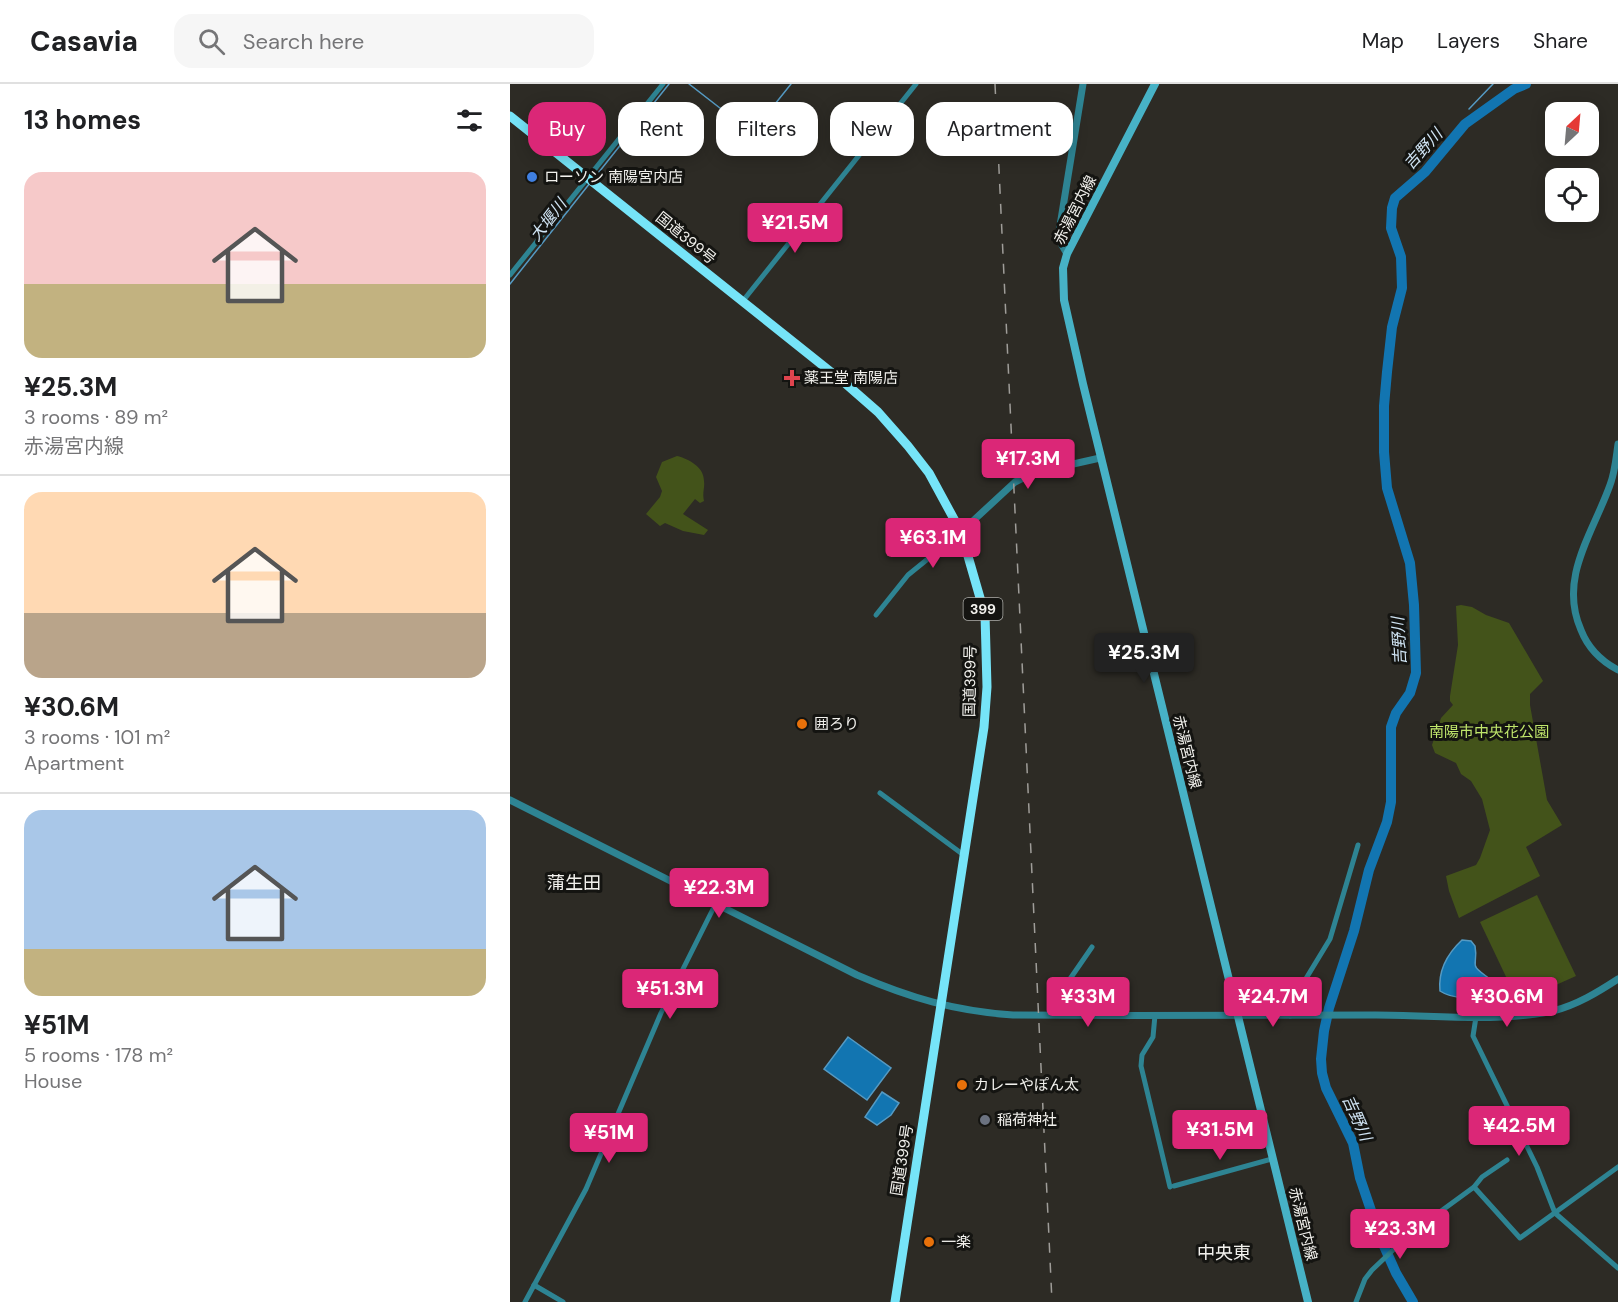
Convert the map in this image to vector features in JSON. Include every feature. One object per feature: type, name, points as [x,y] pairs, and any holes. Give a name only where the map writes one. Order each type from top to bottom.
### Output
[{"type":"highway","name":"国道399号","points":[[510,116],[879,412],[929,473],[961,532],[984,615],[987,687],[984,727],[895,1302]]},
{"type":"main road","name":"赤湯宮内線","points":[[1155,84],[1067,254],[1063,268],[1064,300],[1100,458],[1308,1302]]},
{"type":"street","points":[[510,275],[663,84]]},
{"type":"street","points":[[742,302],[916,84]]},
{"type":"street","points":[[1067,254],[1058,238],[1083,84]]},
{"type":"street","points":[[1618,444],[1616,464],[1610,485],[1588,535],[1578,567],[1572,601],[1584,638],[1594,653],[1618,670]]},
{"type":"street","points":[[876,615],[908,575],[961,532],[1015,482],[1033,473],[1100,458]]},
{"type":"street","points":[[880,793],[965,856]]},
{"type":"street","points":[[510,800],[857,975],[891,990],[942,1006],[985,1013],[1060,1016],[1476,1017],[1523,1015],[1552,1011],[1586,999],[1618,978]]},
{"type":"street","points":[[1290,1016],[1296,995],[1330,939],[1358,845]]},
{"type":"street","points":[[525,1302],[586,1189],[661,1013],[716,903]]},
{"type":"street","points":[[1060,1016],[1061,992],[1092,947]]},
{"type":"street","points":[[1155,1016],[1153,1037],[1142,1054],[1142,1066],[1172,1187],[1272,1159]]},
{"type":"street","points":[[1476,1017],[1473,1036],[1537,1167],[1555,1213],[1618,1268]]},
{"type":"street","points":[[1356,1302],[1365,1279],[1372,1270],[1412,1233],[1507,1160]]},
{"type":"street","points":[[1474,1187],[1520,1239],[1618,1167]]},
{"type":"street","points":[[534,1285],[563,1302]]},
{"type":"green space","points":[[677,456],[695,464],[703,476],[704,501],[700,503],[695,499],[683,514],[708,530],[704,535],[683,531],[665,523],[660,526],[646,514],[662,491],[656,477],[662,462]]},
{"type":"green space","name":"南陽市中央花公園","points":[[1456,606],[1472,607],[1509,623],[1543,681],[1530,694],[1530,705],[1547,800],[1562,825],[1526,847],[1540,876],[1459,918],[1446,876],[1476,865],[1490,830],[1482,799],[1471,781],[1461,774],[1456,763],[1435,753],[1432,745],[1441,718],[1453,705],[1450,696],[1458,645]]},
{"type":"green space","points":[[1537,895],[1576,976],[1518,1002],[1480,922]]},
{"type":"water","points":[[1462,940],[1471,941],[1475,946],[1476,967],[1490,979],[1489,992],[1484,995],[1465,998],[1451,996],[1440,991],[1440,977],[1445,963]]},
{"type":"water","points":[[848,1037],[891,1068],[867,1100],[824,1069]]},
{"type":"water","points":[[882,1092],[899,1103],[891,1115],[877,1125],[865,1117]]},
{"type":"waterway","name":"大堰川","points":[[595,177],[669,84]]},
{"type":"waterway","name":"大堰川","points":[[689,84],[716,105]]},
{"type":"waterway","name":"大堰川","points":[[777,102],[791,84]]},
{"type":"waterway","points":[[1469,109],[1493,84]]},
{"type":"waterway","name":"吉野川","points":[[1413,1302],[1396,1273],[1380,1237],[1360,1178],[1353,1143],[1326,1088],[1321,1059],[1329,1008],[1354,931],[1369,870],[1387,822],[1391,802],[1391,727],[1396,713],[1410,693],[1416,673],[1410,563],[1387,488],[1384,452],[1387,372],[1392,327],[1402,288],[1401,257],[1391,228],[1392,208],[1395,198],[1425,172],[1465,124],[1514,89],[1526,84]]},
{"type":"waterway","name":"大堰川","points":[[510,284],[590,183]]},
{"type":"railway","points":[[995,84],[1052,1302]]},
{"type":"place","name":"ローソン 南陽宮内店","points":[[532,177]]},
{"type":"place","name":"薬王堂 南陽店","points":[[792,378]]},
{"type":"place","name":"囲ろり","points":[[802,724]]},
{"type":"place","name":"カレーやぽん太","points":[[962,1085]]},
{"type":"place","name":"稲荷神社","points":[[985,1120]]},
{"type":"place","name":"一楽","points":[[929,1242]]},
{"type":"district","name":"蒲生田","points":[[574,883]]},
{"type":"district","name":"中央東","points":[[1224,1253]]}]
